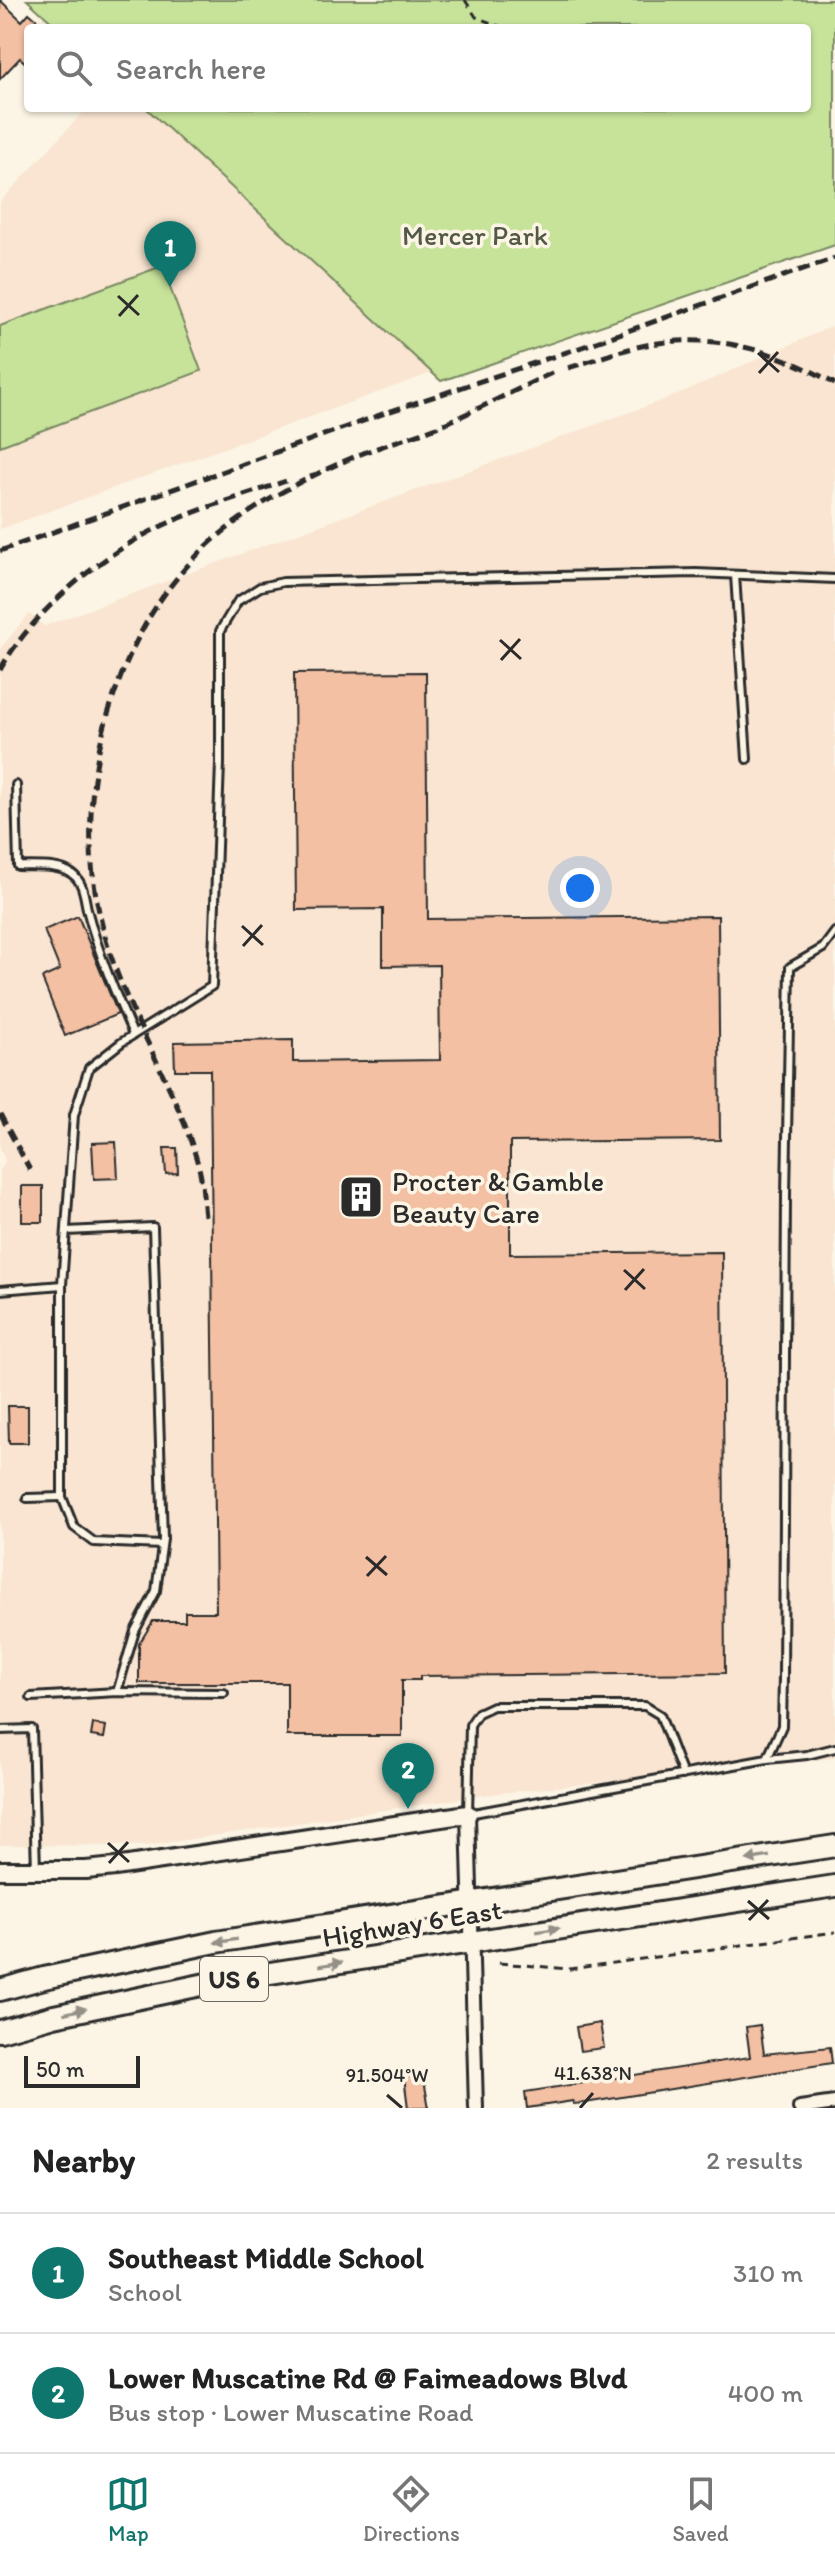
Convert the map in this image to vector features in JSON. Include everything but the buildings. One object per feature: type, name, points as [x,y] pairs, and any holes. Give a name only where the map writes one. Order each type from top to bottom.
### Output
[{"type":"main road","name":"Highway 6 East","points":[[0,1990],[216,1942],[835,1846]]},
{"type":"main road","name":"Highway 6 East","points":[[0,2031],[142,1996],[225,1980],[835,1886]]},
{"type":"street","points":[[0,1870],[86,1870],[148,1863],[468,1814],[476,2108]]},
{"type":"street","points":[[800,2108],[835,2103]]},
{"type":"lane","points":[[162,1545],[94,1542],[74,1527],[62,1497],[62,1285],[74,1115],[89,1068],[133,1034],[212,986],[220,763],[220,631],[238,601],[260,587],[283,582],[696,573],[835,579]]},
{"type":"lane","points":[[735,575],[747,759]]},
{"type":"lane","points":[[16,785],[18,866],[58,868],[71,872],[80,881],[107,972],[133,1034]]},
{"type":"lane","points":[[767,1759],[782,1726],[790,967],[823,948],[835,932]]},
{"type":"lane","points":[[66,1231],[153,1227],[162,1545],[156,1591],[135,1631],[117,1692]]},
{"type":"lane","points":[[0,1290],[62,1285]]},
{"type":"lane","points":[[27,1498],[62,1497]]},
{"type":"lane","points":[[31,1697],[117,1692],[224,1693]]},
{"type":"lane","points":[[683,1775],[660,1715],[645,1706],[493,1706],[478,1713],[470,1725],[468,1814],[835,1748]]},
{"type":"lane","points":[[0,1730],[32,1729],[36,1870]]},
{"type":"path","points":[[465,0],[476,17],[494,24]]},
{"type":"path","points":[[499,1963],[570,1969],[835,1932]]},
{"type":"shaded area","points":[[83,112],[150,112],[432,373],[0,529],[0,202]]},
{"type":"shaded area","points":[[835,325],[835,1758],[498,1793],[146,1846],[0,1845],[0,1171],[5,1161],[0,1147],[0,649],[29,614],[44,626],[674,396]]},
{"type":"green space","name":"Mercer Park","points":[[27,0],[835,0],[835,245],[441,381],[150,112],[811,112],[811,24],[54,24]]},
{"type":"green space","points":[[162,266],[201,371],[0,446],[0,326]]},
{"type":"railway","points":[[0,551],[391,411],[835,258]]},
{"type":"railway","points":[[568,368],[641,346],[699,341],[723,343],[769,354],[835,384]]},
{"type":"railway","points":[[205,1216],[200,1174],[189,1137],[113,962],[93,877],[91,821],[96,765],[109,711],[127,662],[148,620],[173,583],[202,551],[235,523],[314,475],[446,423],[556,371]]},
{"type":"railway","points":[[0,670],[31,626],[50,606],[117,551],[179,519],[286,481]]},
{"type":"railway","points":[[0,1114],[30,1170]]},
{"type":"place","name":"Southeast Middle School","points":[[170,287]]},
{"type":"place","name":"Procter & Gamble Beauty Care","points":[[361,1197]]},
{"type":"place","name":"Lower Muscatine Rd @ Faimeadows Blvd","points":[[408,1809]]}]
